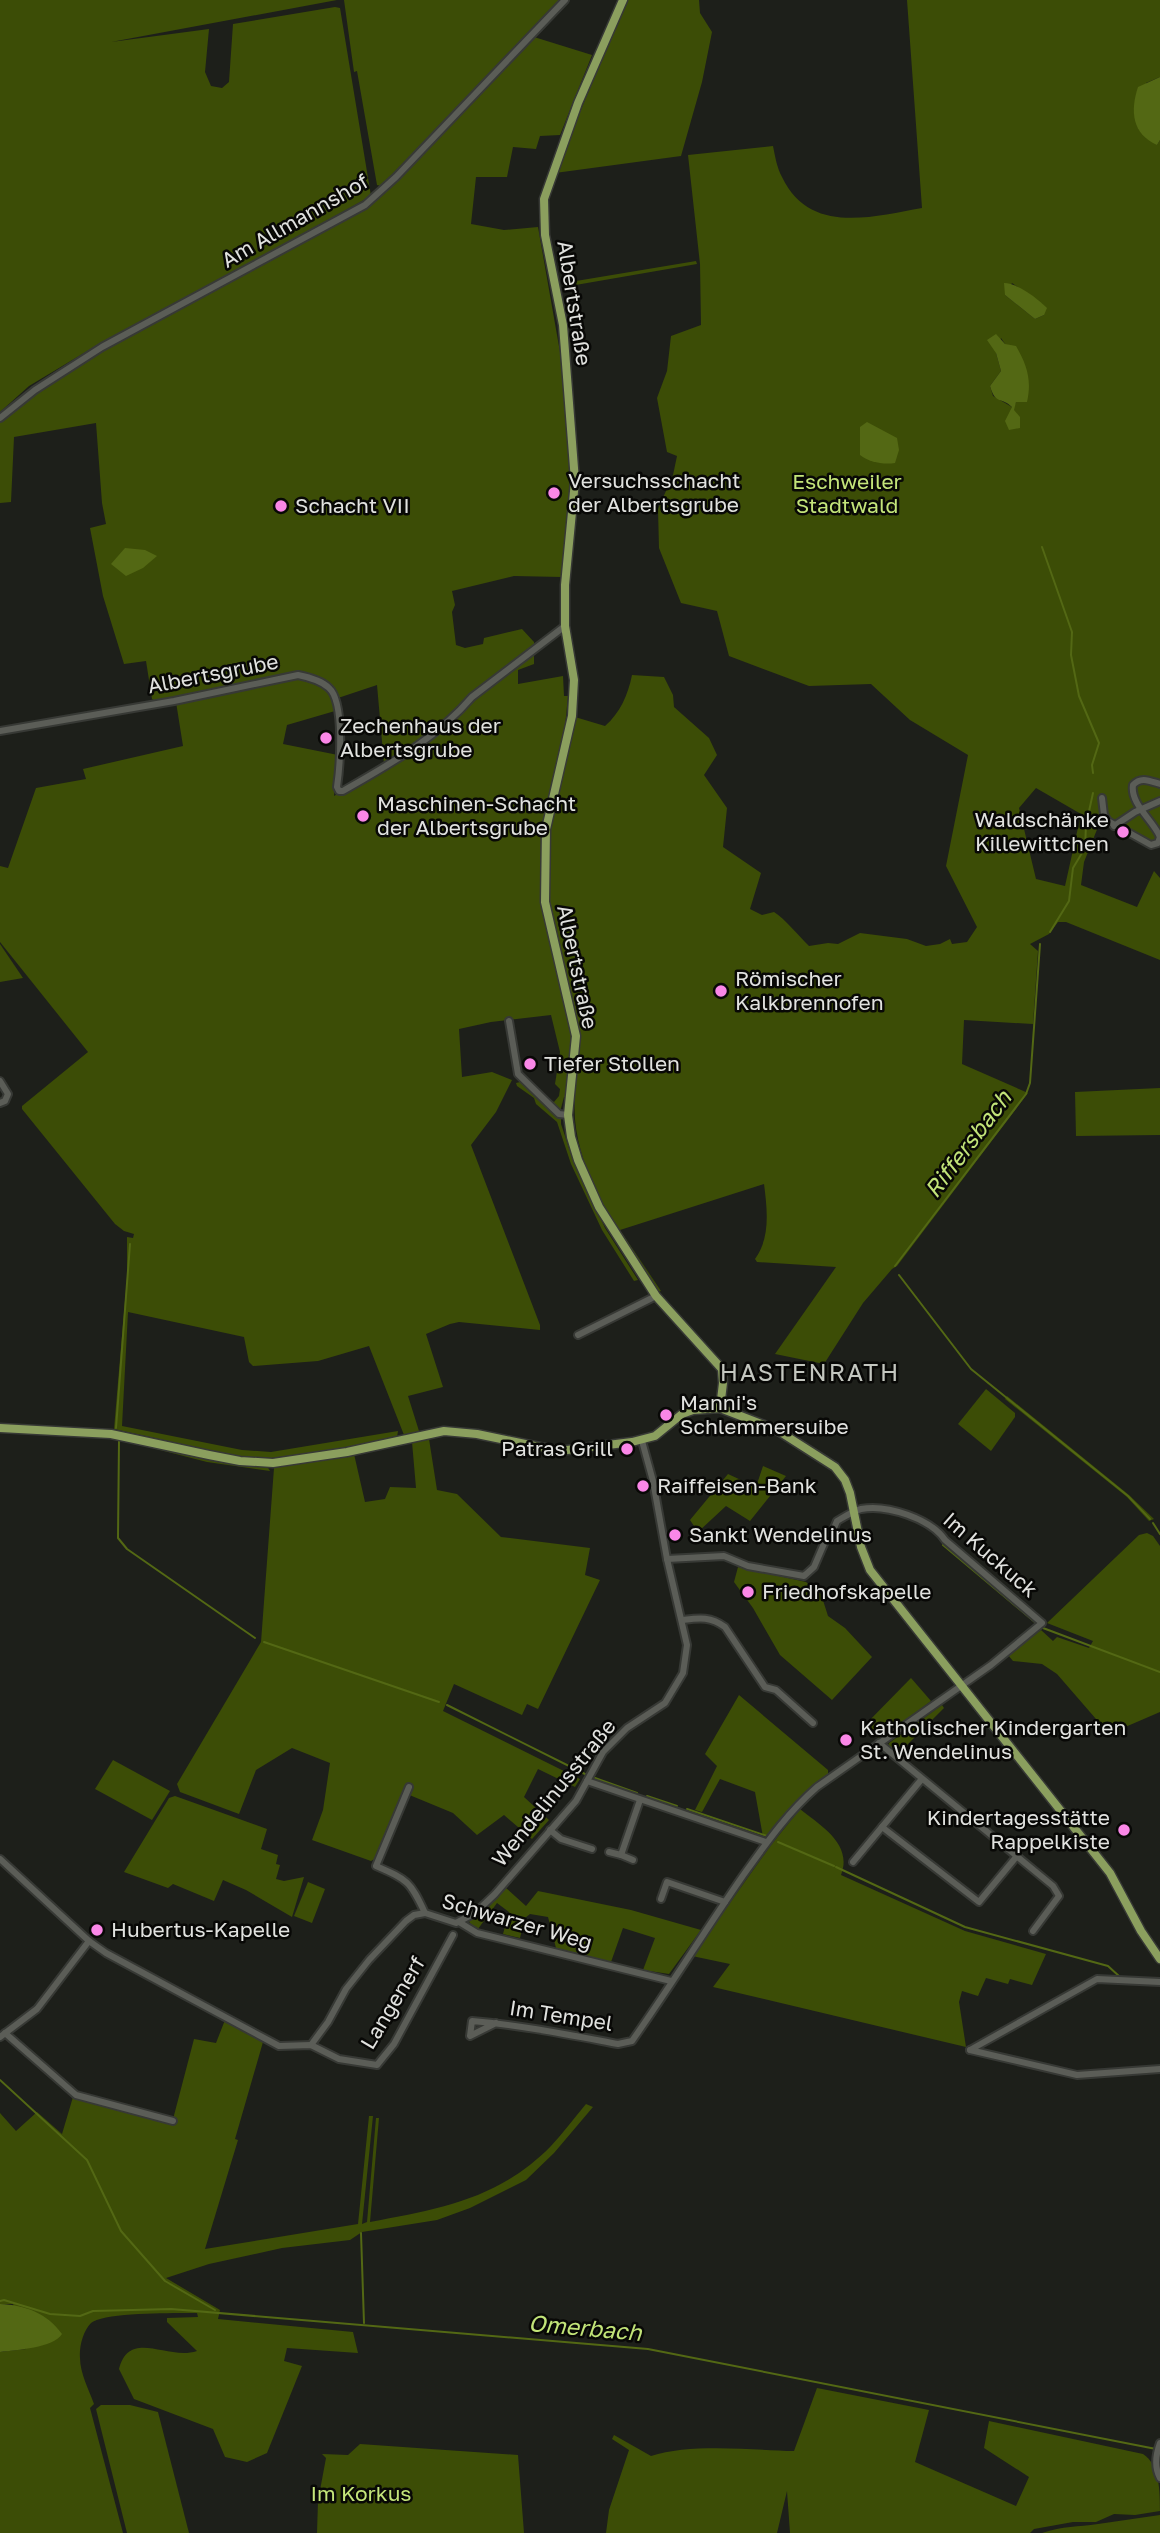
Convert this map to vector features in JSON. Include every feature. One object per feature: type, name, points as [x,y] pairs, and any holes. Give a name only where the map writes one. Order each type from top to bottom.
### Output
[{"type":"main road","name":"Albertstraße","points":[[623,0],[578,103],[544,199],[545,235],[563,326],[575,481],[565,585],[565,626],[574,680],[572,716],[546,829],[545,902],[576,1036],[568,1115],[578,1160],[598,1207],[656,1296],[722,1369],[720,1408]]},
{"type":"main road","points":[[0,1428],[115,1434],[219,1457],[273,1463],[347,1452],[444,1431],[484,1435],[559,1451],[642,1441],[655,1436],[682,1414],[693,1410],[720,1408],[777,1430],[835,1467],[845,1480],[861,1547],[870,1570],[1110,1873],[1141,1931],[1160,1959]]},
{"type":"street","name":"Am Allmannshof","points":[[0,418],[34,390],[103,347],[365,205],[396,177],[565,0]]},
{"type":"street","name":"Albertsgrube","points":[[0,731],[174,701],[298,675],[306,676],[329,687],[337,702],[340,768],[337,788],[344,791],[412,751],[460,711],[472,697],[565,626]]},
{"type":"street","points":[[1102,799],[1104,815],[1114,826],[1151,845],[1158,843],[1158,832],[1135,800],[1132,791],[1133,785],[1141,779],[1160,784]]},
{"type":"street","points":[[1114,826],[1160,801]]},
{"type":"street","points":[[509,1021],[518,1074],[559,1114],[568,1115]]},
{"type":"street","points":[[0,1081],[8,1094],[5,1101],[0,1103]]},
{"type":"street","points":[[578,1335],[656,1296]]},
{"type":"street","name":"Wendelinusstraße","points":[[458,1922],[475,1913],[495,1894],[576,1801],[603,1752],[627,1728],[662,1706],[671,1696],[687,1659],[682,1620],[642,1441]]},
{"type":"street","name":"Im Kuckuck","points":[[854,1512],[867,1509],[899,1513],[914,1517],[938,1530],[945,1540],[1042,1623],[961,1686]]},
{"type":"street","points":[[667,1559],[724,1556],[748,1566],[804,1576],[814,1567],[829,1532],[832,1533],[837,1521],[854,1512]]},
{"type":"street","points":[[682,1620],[703,1617],[716,1620],[725,1627],[765,1687],[776,1690],[813,1723]]},
{"type":"street","points":[[671,1980],[766,1842],[798,1804],[817,1787],[961,1686]]},
{"type":"street","points":[[879,1743],[1053,1886],[1059,1896],[1033,1931]]},
{"type":"street","points":[[853,1861],[921,1780]]},
{"type":"street","points":[[587,1781],[766,1842]]},
{"type":"street","name":"Schwarzer Weg","points":[[409,1787],[376,1866],[405,1879],[425,1913],[444,1921],[458,1922],[477,1933],[671,1980]]},
{"type":"street","points":[[621,1855],[640,1800]]},
{"type":"street","points":[[882,1827],[979,1902],[1017,1856]]},
{"type":"street","points":[[550,1830],[561,1839],[593,1849]]},
{"type":"street","points":[[609,1852],[633,1860]]},
{"type":"street","points":[[0,1859],[89,1941],[115,1958],[279,2046],[311,2045],[328,2022],[346,1989],[369,1960],[405,1921],[414,1915],[425,1913]]},
{"type":"street","points":[[661,1899],[668,1878],[725,1902]]},
{"type":"street","name":"Langenerf","points":[[311,2045],[339,2059],[377,2066],[394,2044],[453,1934]]},
{"type":"street","points":[[89,1941],[37,2009],[3,2035],[76,2095],[173,2121]]},
{"type":"street","points":[[1160,1982],[1097,1979],[970,2050],[1077,2075],[1160,2069]]},
{"type":"street","name":"Im Tempel","points":[[496,2023],[618,2044],[632,2041],[668,1990],[671,1980]]},
{"type":"street","points":[[1159,2447],[1160,2477]]},
{"type":"green space","points":[[0,0],[337,0],[111,42],[209,29],[205,72],[211,86],[222,88],[229,82],[233,24],[340,8],[371,196],[180,303],[99,344],[29,386],[0,412]]},
{"type":"green space","points":[[344,0],[562,0],[381,186],[377,185],[357,71],[354,72]]},
{"type":"green space","points":[[626,0],[699,0],[700,13],[712,32],[702,82],[681,156],[555,173]]},
{"type":"green space","name":"Eschweiler Stadtwald","points":[[907,0],[1160,0],[1160,77],[1146,83],[1157,145],[1160,140],[1160,845],[1152,848],[1100,822],[1084,862],[1081,885],[1137,907],[1154,871],[1160,878],[1160,960],[1066,922],[1058,922],[1049,934],[1030,944],[1038,951],[1033,1024],[964,1020],[962,1064],[1028,1093],[897,1266],[863,1303],[824,1364],[775,1354],[836,1267],[757,1262],[755,1259],[764,1241],[767,1222],[764,1184],[620,1230],[661,1291],[658,1292],[600,1200],[580,1149],[575,1123],[575,1098],[564,1097],[560,1112],[542,1096],[554,1102],[560,1089],[555,1084],[560,1052],[551,1015],[491,1022],[459,1029],[462,1077],[492,1072],[512,1080],[496,1112],[471,1145],[540,1330],[459,1322],[426,1334],[443,1387],[408,1396],[419,1431],[404,1435],[369,1346],[318,1361],[253,1366],[249,1362],[244,1337],[128,1312],[122,1426],[242,1450],[271,1452],[398,1431],[397,1437],[353,1447],[272,1458],[240,1457],[114,1429],[127,1277],[127,1237],[133,1238],[134,1234],[115,1224],[22,1109],[22,1106],[88,1052],[0,942],[0,866],[8,868],[36,788],[86,779],[83,769],[183,746],[176,702],[298,678],[319,684],[328,691],[335,711],[287,725],[283,744],[338,755],[334,796],[384,764],[377,685],[338,698],[331,686],[297,672],[155,701],[152,699],[146,661],[124,664],[103,596],[90,528],[106,524],[96,423],[14,437],[11,502],[0,503],[0,421],[102,351],[370,206],[534,37],[592,55],[560,135],[540,136],[536,149],[513,147],[507,177],[476,177],[471,224],[504,230],[538,227],[560,352],[571,481],[562,577],[514,576],[452,591],[456,645],[465,648],[483,644],[484,638],[522,629],[534,642],[534,664],[518,670],[518,684],[563,676],[564,696],[568,696],[565,727],[573,727],[575,717],[605,726],[623,703],[632,675],[664,677],[673,695],[674,707],[709,738],[717,755],[704,775],[727,808],[723,847],[761,873],[750,909],[762,915],[774,912],[809,946],[838,944],[860,933],[907,939],[926,946],[950,939],[952,944],[967,942],[977,927],[946,866],[968,755],[910,720],[871,684],[809,686],[729,656],[717,611],[681,603],[659,548],[658,509],[673,475],[677,456],[667,452],[657,398],[667,371],[671,336],[701,325],[700,264],[688,155],[773,146],[780,173],[794,195],[809,208],[825,215],[863,217],[922,208]],"holes":[[[1012,283],[1026,293],[1044,315],[1035,319],[1005,295]],[[1001,338],[1005,344],[1016,402],[1011,413],[1012,407],[993,396],[990,386],[1001,371],[996,353]],[[1036,788],[1081,814],[1065,886],[1036,879],[1019,808]]]},
{"type":"green space","points":[[696,261],[697,264],[564,287],[564,283]]},
{"type":"green space","points":[[0,944],[23,978],[0,982]]},
{"type":"green space","points":[[520,1082],[561,1118],[574,1163],[605,1228],[638,1280],[634,1281],[602,1230],[571,1164],[557,1122],[536,1104],[534,1098],[517,1086],[516,1083]]},
{"type":"green space","points":[[1160,1088],[1160,1135],[1076,1136],[1075,1092]]},
{"type":"green space","points":[[986,1389],[1015,1413],[1015,1417],[991,1451],[958,1424]]},
{"type":"green space","points":[[1007,1396],[1129,1495],[1154,1519],[1149,1521],[1127,1497],[1005,1399]]},
{"type":"green space","points":[[121,1438],[267,1466],[270,1471],[207,1462]]},
{"type":"green space","points":[[429,1439],[437,1490],[457,1494],[501,1537],[590,1548],[585,1575],[600,1580],[538,1709],[527,1704],[522,1715],[454,1684],[443,1711],[580,1779],[575,1787],[538,1769],[524,1797],[549,1820],[532,1839],[504,1815],[477,1835],[453,1813],[407,1794],[378,1857],[371,1861],[312,1840],[323,1810],[330,1763],[292,1748],[256,1770],[239,1814],[180,1792],[177,1784],[261,1642],[274,1468],[354,1454],[365,1502],[385,1499],[390,1487],[416,1488],[412,1442]]},
{"type":"green space","points":[[763,1466],[786,1476],[750,1521],[726,1506],[698,1532],[690,1520],[728,1474],[756,1487]]},
{"type":"green space","points":[[1147,1533],[1153,1536],[1160,1546],[1160,1712],[1109,1734],[1057,1674],[1042,1664],[1013,1661],[1008,1655],[1041,1630],[1053,1641],[1057,1637],[1089,1648],[1093,1641],[1047,1623],[1139,1535]]},
{"type":"green space","points":[[738,1567],[806,1582],[821,1594],[828,1616],[845,1628],[872,1657],[832,1700],[780,1655],[753,1608],[734,1582]]},
{"type":"green space","points":[[911,1678],[931,1701],[880,1739],[864,1726]]},
{"type":"green space","points":[[739,1695],[828,1770],[828,1775],[796,1802],[768,1835],[763,1837],[755,1792],[720,1779],[702,1812],[695,1810],[717,1766],[705,1754]]},
{"type":"green space","points":[[942,1705],[944,1708],[898,1754],[888,1746],[889,1743]]},
{"type":"green space","points":[[113,1760],[170,1791],[152,1820],[95,1789]]},
{"type":"green space","points":[[175,1796],[267,1829],[261,1849],[278,1855],[276,1864],[280,1865],[276,1879],[284,1881],[304,1877],[292,1917],[223,1880],[214,1901],[173,1884],[168,1888],[124,1872],[169,1798]]},
{"type":"green space","points":[[800,1809],[825,1829],[839,1845],[844,1864],[841,1875],[965,1931],[1046,1954],[1032,1985],[1010,1979],[1008,1984],[986,1978],[978,1996],[962,1991],[959,2002],[966,2047],[713,1987],[730,1964],[692,1956]]},
{"type":"green space","points":[[308,1882],[325,1889],[312,1923],[294,1916]]},
{"type":"green space","points":[[506,1888],[526,1906],[538,1891],[631,1910],[701,1930],[669,1974],[643,1970],[655,1938],[623,1928],[611,1962],[556,1948],[548,1917],[530,1914],[525,1918],[520,1938],[503,1934],[509,1912],[497,1903],[478,1929],[471,1925],[469,1921],[486,1910]]},
{"type":"green space","points":[[225,2020],[263,2042],[235,2139],[238,2140],[205,2249],[358,2224],[369,2116],[373,2116],[362,2224],[367,2222],[376,2118],[379,2118],[370,2222],[444,2206],[489,2190],[531,2164],[551,2146],[586,2104],[593,2107],[554,2153],[526,2180],[470,2208],[437,2220],[362,2232],[350,2240],[282,2248],[209,2264],[166,2278],[220,2310],[218,2319],[353,2332],[358,2353],[287,2348],[284,2361],[302,2366],[267,2453],[247,2462],[225,2457],[213,2429],[134,2399],[119,2369],[124,2357],[132,2350],[151,2348],[185,2353],[197,2351],[167,2322],[167,2318],[198,2317],[197,2313],[125,2315],[98,2319],[91,2323],[82,2339],[80,2364],[94,2404],[90,2408],[123,2533],[0,2533],[0,2352],[26,2349],[13,2304],[0,2304],[0,2113],[16,2131],[37,2112],[62,2134],[73,2097],[172,2123],[194,2039],[216,2043]]},
{"type":"green space","points":[[817,2388],[929,2410],[915,2462],[1016,2506],[1029,2477],[984,2448],[989,2421],[1143,2454],[1156,2472],[1160,2511],[1135,2515],[1114,2514],[1096,2522],[1073,2522],[1034,2529],[1030,2533],[790,2533],[787,2491],[777,2533],[606,2533],[609,2510],[629,2450],[612,2439],[614,2435],[651,2456],[703,2448],[794,2451]]},
{"type":"green space","points":[[101,2405],[130,2405],[158,2412],[189,2533],[127,2533],[96,2409]]},
{"type":"green space","name":"Im Korkus","points":[[360,2444],[518,2455],[524,2533],[317,2533],[318,2501],[326,2458],[322,2454],[348,2455]]},
{"type":"green space","points":[[1160,2515],[1160,2533],[1042,2533],[1064,2528]]},
{"type":"shaded area","points":[[1160,77],[1160,140],[1157,145],[1142,135],[1135,121],[1134,105],[1138,87]]},
{"type":"shaded area","points":[[1004,283],[1021,288],[1038,300],[1047,308],[1044,315],[1035,319],[1005,295]]},
{"type":"shaded area","points":[[996,334],[1005,344],[1016,346],[1028,373],[1027,402],[1016,402],[1014,410],[1020,417],[1020,428],[1009,430],[1005,421],[1012,407],[997,399],[990,386],[1001,371],[996,353],[987,340]]},
{"type":"shaded area","points":[[867,422],[897,438],[899,450],[895,463],[876,462],[860,455],[860,427]]},
{"type":"shaded area","points":[[125,548],[145,550],[157,556],[143,568],[126,576],[111,564]]},
{"type":"shaded area","points":[[0,2304],[35,2312],[50,2321],[62,2334],[43,2345],[0,2352]]},
{"type":"waterway","points":[[1042,547],[1072,632],[1071,655],[1079,696],[1099,743],[1092,765],[1093,773]]},
{"type":"waterway","points":[[1050,932],[1069,901],[1073,868],[1085,848],[1086,825],[1093,793]]},
{"type":"waterway","name":"Riffersbach","points":[[895,1266],[1026,1094],[1030,1083],[1040,944]]},
{"type":"waterway","points":[[116,1428],[130,1244]]},
{"type":"waterway","name":"Riffersbach","points":[[899,1275],[971,1369],[1128,1496],[1150,1519]]},
{"type":"waterway","points":[[119,1441],[118,1538],[127,1549],[255,1638]]},
{"type":"waterway","name":"Riffersbach","points":[[1153,1523],[1160,1534]]},
{"type":"waterway","points":[[943,1545],[1036,1623]]},
{"type":"waterway","points":[[1043,1628],[1160,1672]]},
{"type":"waterway","points":[[264,1642],[439,1702]]},
{"type":"waterway","points":[[447,1705],[585,1774]]},
{"type":"waterway","points":[[595,1778],[637,1793]]},
{"type":"waterway","points":[[647,1796],[677,1806]]},
{"type":"waterway","points":[[687,1809],[767,1836]]},
{"type":"waterway","points":[[778,1842],[834,1866]]},
{"type":"waterway","points":[[836,1867],[965,1927],[1108,1966],[1120,1977]]},
{"type":"waterway","points":[[0,2080],[87,2160],[121,2231],[165,2281],[215,2310]]},
{"type":"waterway","points":[[361,2233],[364,2323]]},
{"type":"waterway","name":"Omerbach","points":[[0,2301],[50,2314],[80,2316],[93,2311],[171,2309],[648,2349],[1156,2449]]},
{"type":"place","name":"Versuchsschacht der Albertsgrube","points":[[554,493]]},
{"type":"place","name":"Schacht VII","points":[[281,506]]},
{"type":"place","name":"Zechenhaus der Albertsgrube","points":[[326,738]]},
{"type":"place","name":"Maschinen-Schacht der Albertsgrube","points":[[363,816]]},
{"type":"place","name":"Waldschänke Killewittchen","points":[[1123,832]]},
{"type":"place","name":"Römischer Kalkbrennofen","points":[[721,991]]},
{"type":"place","name":"Tiefer Stollen","points":[[530,1064]]},
{"type":"place","name":"Manni's Schlemmersuibe","points":[[666,1415]]},
{"type":"place","name":"Patras Grill","points":[[627,1449]]},
{"type":"place","name":"Raiffeisen-Bank","points":[[643,1486]]},
{"type":"place","name":"Sankt Wendelinus","points":[[675,1535]]},
{"type":"place","name":"Friedhofskapelle","points":[[748,1592]]},
{"type":"place","name":"Katholischer Kindergarten St. Wendelinus","points":[[846,1740]]},
{"type":"place","name":"Kindertagesstätte Rappelkiste","points":[[1124,1830]]},
{"type":"place","name":"Hubertus-Kapelle","points":[[97,1930]]},
{"type":"district","name":"HASTENRATH","points":[[810,1373]]}]
